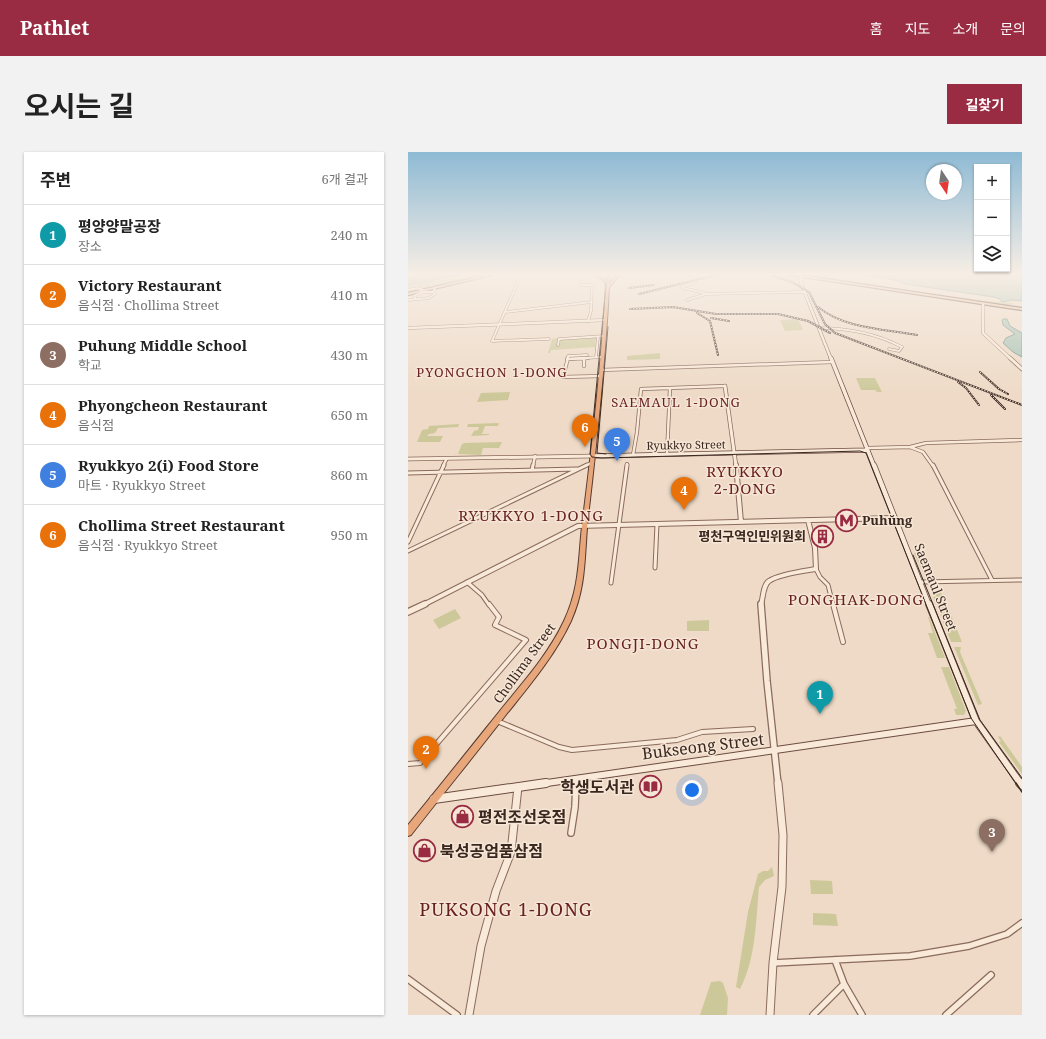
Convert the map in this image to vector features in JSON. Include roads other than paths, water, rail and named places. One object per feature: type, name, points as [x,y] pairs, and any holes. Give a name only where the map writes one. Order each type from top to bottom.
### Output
[{"type":"highway","name":"Chollima Street","points":[[408,832],[544,661],[568,622],[577,596],[582,574],[585,526],[594,458],[606,315]]},
{"type":"main road","name":"Saemaul Street","points":[[813,315],[976,721],[1022,785]]},
{"type":"main road","name":"Ryukkyo Street","points":[[594,458],[633,455],[868,449]]},
{"type":"main road","name":"Bukseong Street","points":[[434,800],[640,768],[774,751],[976,721]]},
{"type":"street","points":[[504,315],[492,341],[549,339]]},
{"type":"street","points":[[588,321],[589,315]]},
{"type":"street","points":[[983,315],[983,333],[1022,369]]},
{"type":"street","points":[[408,328],[606,320]]},
{"type":"street","points":[[818,328],[835,328],[872,336],[902,347],[899,352],[889,349]]},
{"type":"street","points":[[558,344],[559,339],[604,336]]},
{"type":"street","points":[[596,357],[598,337]]},
{"type":"street","points":[[587,355],[570,355],[567,359],[563,377],[601,376]]},
{"type":"street","points":[[567,359],[602,357]]},
{"type":"street","points":[[584,358],[584,366]]},
{"type":"street","points":[[601,370],[832,362]]},
{"type":"street","points":[[633,455],[637,432],[640,389],[725,386],[741,522]]},
{"type":"street","points":[[667,454],[670,388]]},
{"type":"street","points":[[868,449],[910,447],[926,443],[1022,440]]},
{"type":"street","points":[[910,447],[922,452],[930,460],[992,580]]},
{"type":"street","points":[[532,470],[535,456]]},
{"type":"street","name":"Ryukkyo Street","points":[[408,459],[535,456],[594,458]]},
{"type":"street","points":[[408,542],[447,458]]},
{"type":"street","points":[[408,551],[578,469],[594,458]]},
{"type":"street","points":[[611,583],[627,464]]},
{"type":"street","points":[[408,473],[578,469]]},
{"type":"street","points":[[408,612],[573,528],[585,526],[895,518]]},
{"type":"street","points":[[808,520],[815,548],[816,568],[820,577],[828,585],[843,642]]},
{"type":"street","points":[[655,568],[657,524]]},
{"type":"street","points":[[770,1015],[773,963],[782,887],[783,860],[782,827],[767,682],[761,605],[765,587],[769,581],[789,574],[816,568]]},
{"type":"street","points":[[921,582],[1022,580]]},
{"type":"street","points":[[408,764],[420,763],[526,640],[494,626],[499,617],[482,595],[467,582]]},
{"type":"street","points":[[497,721],[559,747],[572,750],[677,740],[702,732],[753,729]]},
{"type":"street","points":[[571,833],[575,807],[576,779]]},
{"type":"street","points":[[468,1015],[481,946],[496,891],[511,852],[518,787]]},
{"type":"street","points":[[773,963],[910,956],[969,946],[1007,934],[1022,924]]},
{"type":"street","points":[[835,960],[844,984],[862,1015]]},
{"type":"street","points":[[948,1014],[991,975]]},
{"type":"street","points":[[408,979],[457,1015]]},
{"type":"street","points":[[813,1015],[838,992],[844,984]]},
{"type":"tram line","points":[[603,315],[590,454],[592,457],[602,458],[860,451],[866,453],[971,718],[1016,784]]},
{"type":"tram line","points":[[606,454],[597,453],[608,327]]},
{"type":"tram line","points":[[913,555],[980,720],[1022,778]]},
{"type":"tram line","points":[[1016,783],[1022,792]]},
{"type":"railway","points":[[701,315],[710,321],[718,355]]},
{"type":"railway","points":[[783,315],[808,321],[830,333]]},
{"type":"railway","points":[[821,315],[825,324],[835,333],[1022,405]]},
{"type":"railway","points":[[831,315],[840,320],[865,327],[917,335]]},
{"type":"railway","points":[[711,318],[729,321]]},
{"type":"railway","points":[[980,372],[999,389],[1008,394]]},
{"type":"railway","points":[[958,382],[966,388],[979,405]]},
{"type":"railway","points":[[991,395],[1005,409]]},
{"type":"place","name":"Chollima Street Restaurant","points":[[585,447]]},
{"type":"place","name":"Ryukkyo 2(i) Food Store","points":[[617,461]]},
{"type":"place","name":"Phyongcheon Restaurant","points":[[684,510]]},
{"type":"place","name":"Puhŭng","points":[[846,520]]},
{"type":"place","name":"평천구역인민위원회","points":[[822,536]]},
{"type":"place","name":"평양양말공장","points":[[820,714]]},
{"type":"place","name":"Victory Restaurant","points":[[426,769]]},
{"type":"place","name":"학생도서관","points":[[650,787]]},
{"type":"place","name":"평전조선옷점","points":[[462,817]]},
{"type":"place","name":"북성공엄품삼점","points":[[425,851]]},
{"type":"place","name":"Puhung Middle School","points":[[992,852]]},
{"type":"district","name":"PYONGCHON 1-DONG","points":[[492,372]]},
{"type":"district","name":"SAEMAUL 1-DONG","points":[[676,402]]},
{"type":"district","name":"RYUKKYO 2-DONG","points":[[745,480]]},
{"type":"district","name":"RYUKKYO 1-DONG","points":[[531,516]]},
{"type":"district","name":"PONGHAK-DONG","points":[[856,600]]},
{"type":"district","name":"PONGJI-DONG","points":[[643,644]]},
{"type":"district","name":"PUKSONG 1-DONG","points":[[506,910]]}]
